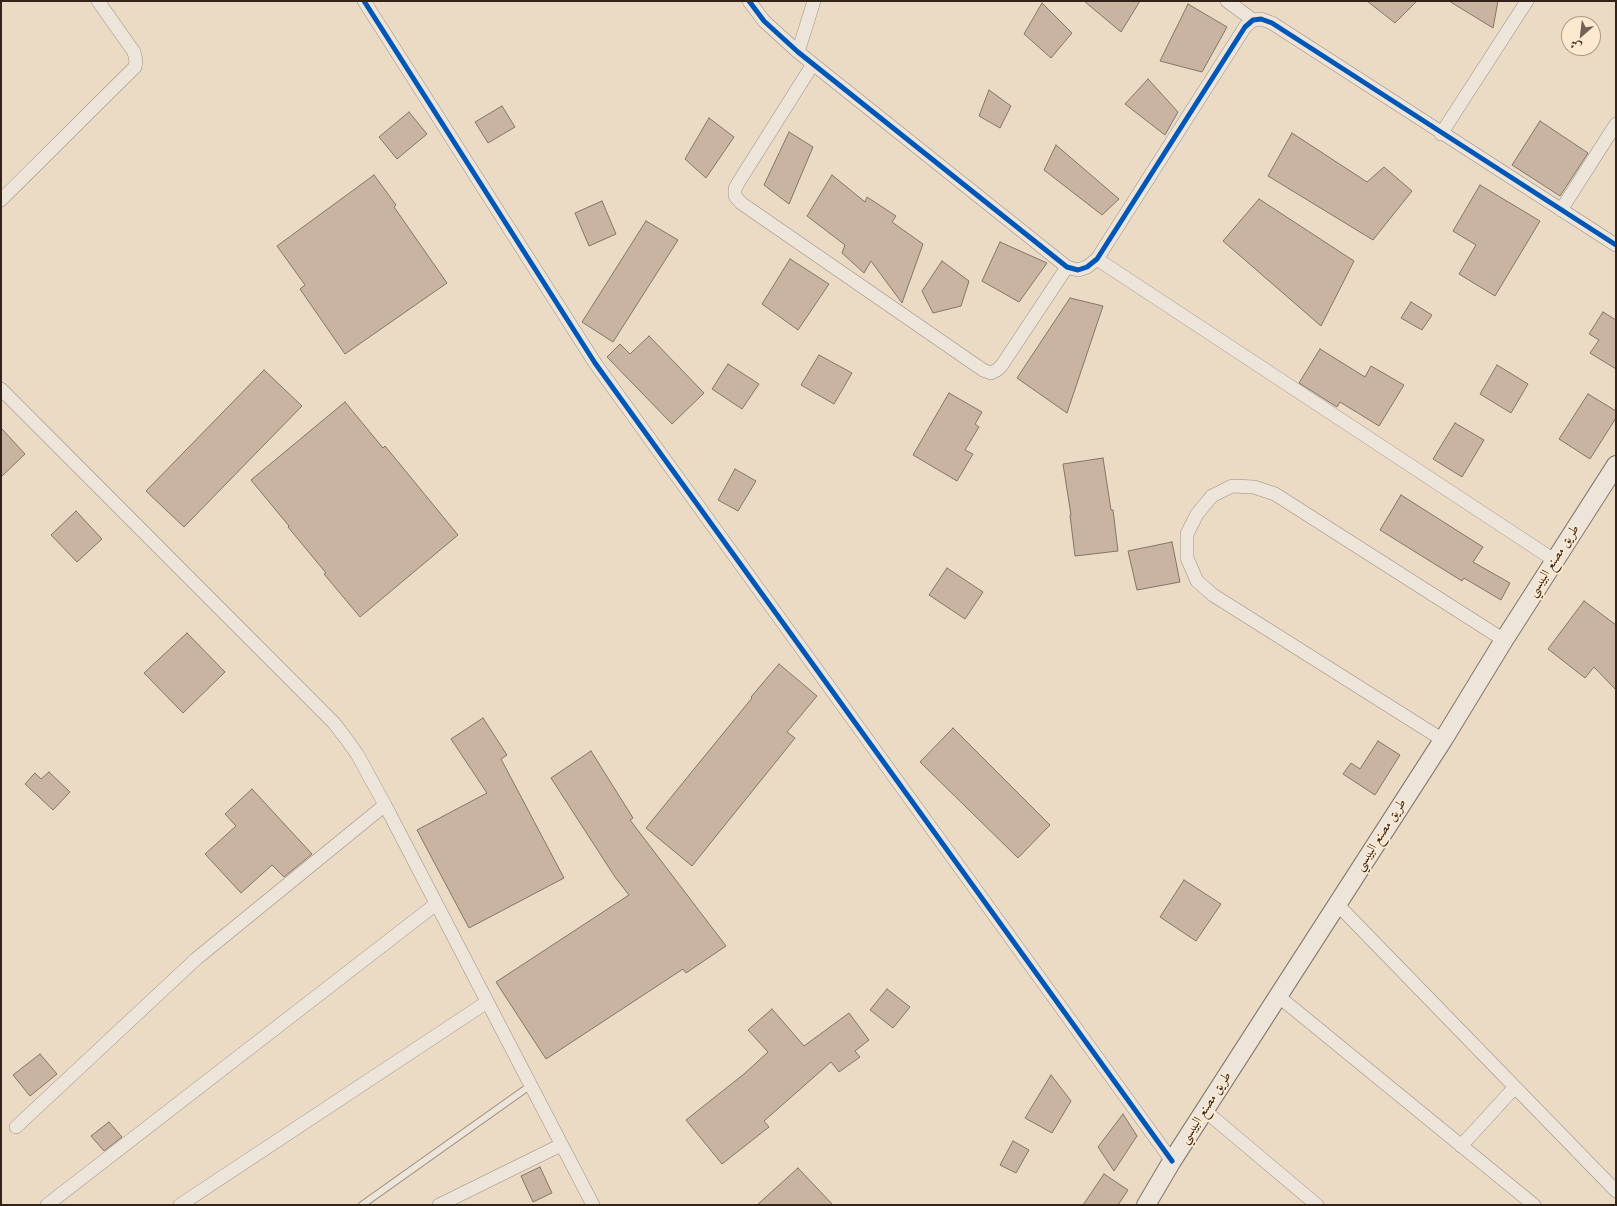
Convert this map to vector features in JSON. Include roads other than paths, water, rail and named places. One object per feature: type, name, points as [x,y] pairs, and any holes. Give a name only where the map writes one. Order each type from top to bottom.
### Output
[{"type":"main road","name":"طريق مصنع البيبسي","points":[[1146,1205],[1172,1160],[1443,740],[1554,560],[1616,465]]},
{"type":"street","points":[[1,200],[135,68],[136,61],[134,52],[98,1]]},
{"type":"street","points":[[364,1],[595,363],[1172,1160]]},
{"type":"street","points":[[749,1],[764,21],[798,52],[1067,267],[1078,270],[1088,267],[1097,259],[1245,27],[1253,20],[1261,19],[1272,23],[1441,134],[1616,245]]},
{"type":"street","points":[[798,52],[814,1]]},
{"type":"street","points":[[1227,1],[1253,20]]},
{"type":"street","points":[[1441,134],[1528,1]]},
{"type":"street","points":[[813,64],[738,183],[735,189],[735,196],[741,203],[983,370],[991,373],[1002,365],[1067,267]]},
{"type":"street","points":[[1561,210],[1616,124]]},
{"type":"street","points":[[1097,259],[1554,560]]},
{"type":"street","points":[[1,388],[334,723],[357,754],[593,1205]]},
{"type":"street","points":[[1443,740],[1213,595],[1197,581],[1187,558],[1187,534],[1197,514],[1212,496],[1232,486],[1254,486],[1275,494],[1504,640]]},
{"type":"street","points":[[16,1127],[196,959],[385,805]]},
{"type":"street","points":[[47,1205],[436,904]]},
{"type":"street","points":[[1337,904],[1616,1191]]},
{"type":"street","points":[[1278,996],[1534,1205]]},
{"type":"street","points":[[180,1205],[487,1002]]},
{"type":"street","points":[[1461,1146],[1515,1087]]},
{"type":"street","points":[[1204,1110],[1317,1205]]},
{"type":"street","points":[[439,1205],[561,1145]]},
{"type":"lane","points":[[362,1205],[530,1085]]}]
